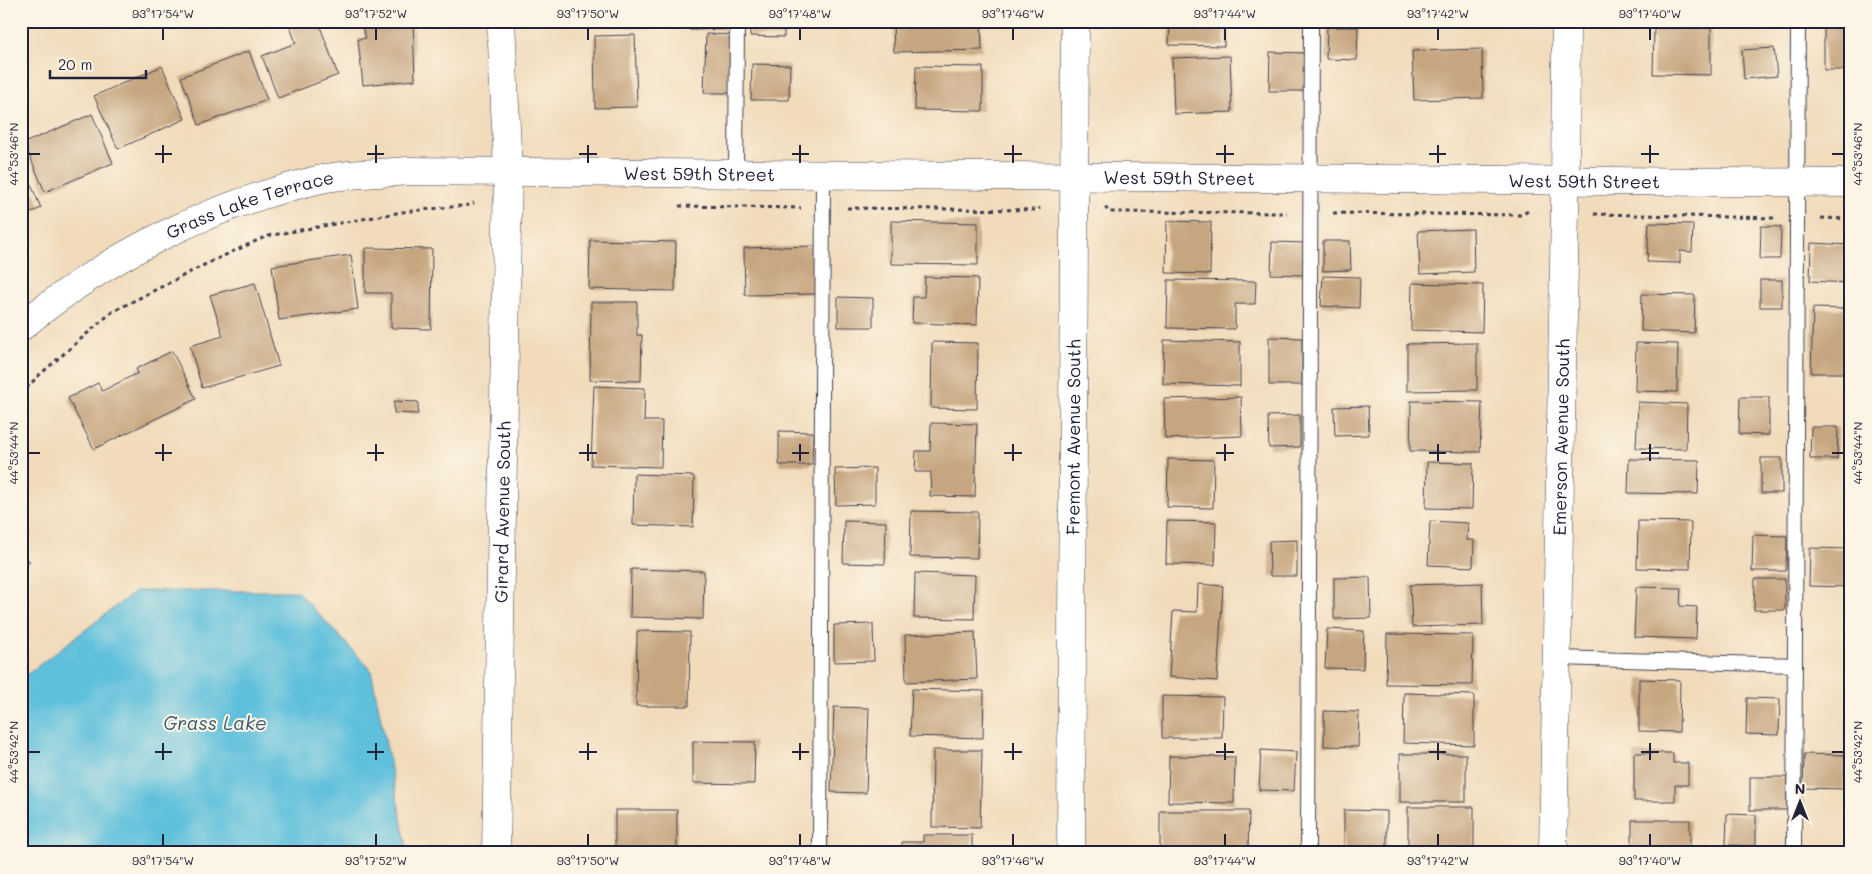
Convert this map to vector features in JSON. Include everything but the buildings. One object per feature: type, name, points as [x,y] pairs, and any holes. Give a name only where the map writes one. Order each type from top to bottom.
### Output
[{"type":"street","name":"Girard Avenue South","points":[[496,853],[508,171],[502,21]]},
{"type":"street","name":"Fremont Avenue South","points":[[1071,853],[1075,21]]},
{"type":"street","name":"Emerson Avenue South","points":[[1553,853],[1566,21]]},
{"type":"street","name":"Grass Lake Terrace","points":[[21,327],[87,277],[161,235],[233,206],[314,180],[407,171],[508,171]]},
{"type":"street","name":"West 59th Street","points":[[508,171],[1851,183]]},
{"type":"lane","points":[[736,173],[737,21]]},
{"type":"lane","points":[[1308,853],[1311,21]]},
{"type":"lane","points":[[1794,853],[1798,21]]},
{"type":"lane","points":[[820,853],[823,174]]},
{"type":"lane","points":[[1556,658],[1795,665]]},
{"type":"path","points":[[21,394],[37,377],[112,312],[206,264],[268,236],[402,212],[470,205],[478,200]]},
{"type":"path","points":[[676,206],[1037,210],[1045,205]]},
{"type":"path","points":[[1588,209],[1596,215],[1851,219]]},
{"type":"water","name":"Grass Lake","points":[[136,591],[297,591],[371,670],[408,853],[21,853],[21,679]]}]
